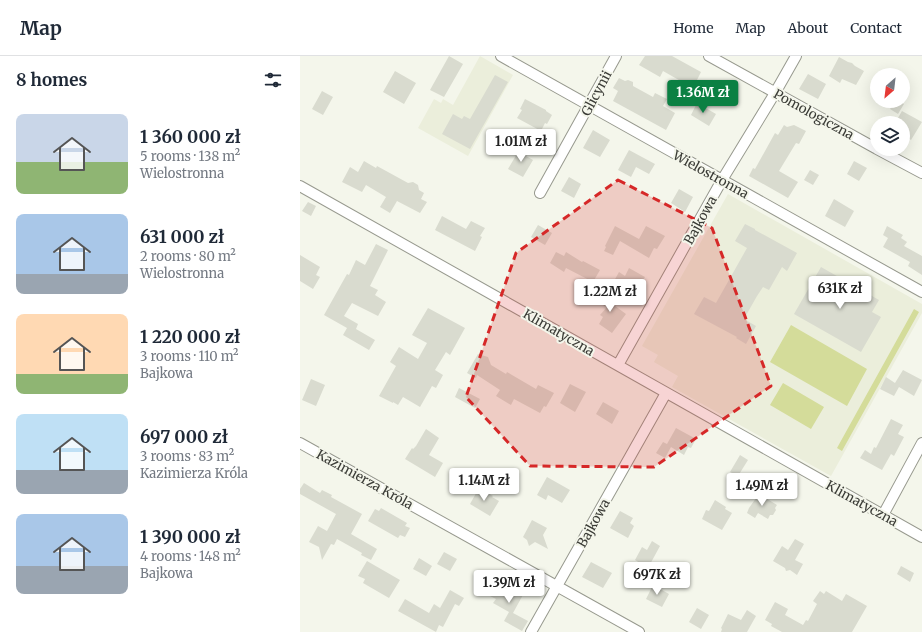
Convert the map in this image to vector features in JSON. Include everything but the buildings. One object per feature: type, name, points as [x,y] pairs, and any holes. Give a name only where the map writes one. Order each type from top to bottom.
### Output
[{"type":"street","name":"Wielostronna","points":[[501,56],[922,292]]},
{"type":"street","name":"Glicynii","points":[[540,193],[590,106],[616,56]]},
{"type":"street","name":"Pomologiczna","points":[[709,56],[870,145]]},
{"type":"street","name":"Bajkowa","points":[[618,365],[722,180],[796,56]]},
{"type":"street","name":"Pomologiczna","points":[[890,156],[922,173]]},
{"type":"street","name":"Klimatyczna","points":[[300,186],[922,537]]},
{"type":"street","name":"Bajkowa","points":[[531,632],[666,393]]},
{"type":"street","name":"Kazimierza Króla","points":[[300,443],[639,632]]},
{"type":"street","points":[[883,515],[922,443]]},
{"type":"highlighted area","points":[[618,180],[712,228],[771,386],[654,467],[530,466],[466,397],[516,253]]},
{"type":"shaded area","points":[[480,56],[513,75],[468,156],[418,128],[434,99],[441,103],[443,99],[453,105]]},
{"type":"shaded area","points":[[728,194],[922,304],[922,313],[831,476],[672,387],[678,376],[654,362],[658,355],[642,346]]},
{"type":"green space","points":[[914,309],[919,312],[842,451],[837,448]]},
{"type":"green space","points":[[791,325],[867,369],[847,406],[770,362]]},
{"type":"green space","points":[[783,383],[824,407],[811,429],[770,405]]}]
